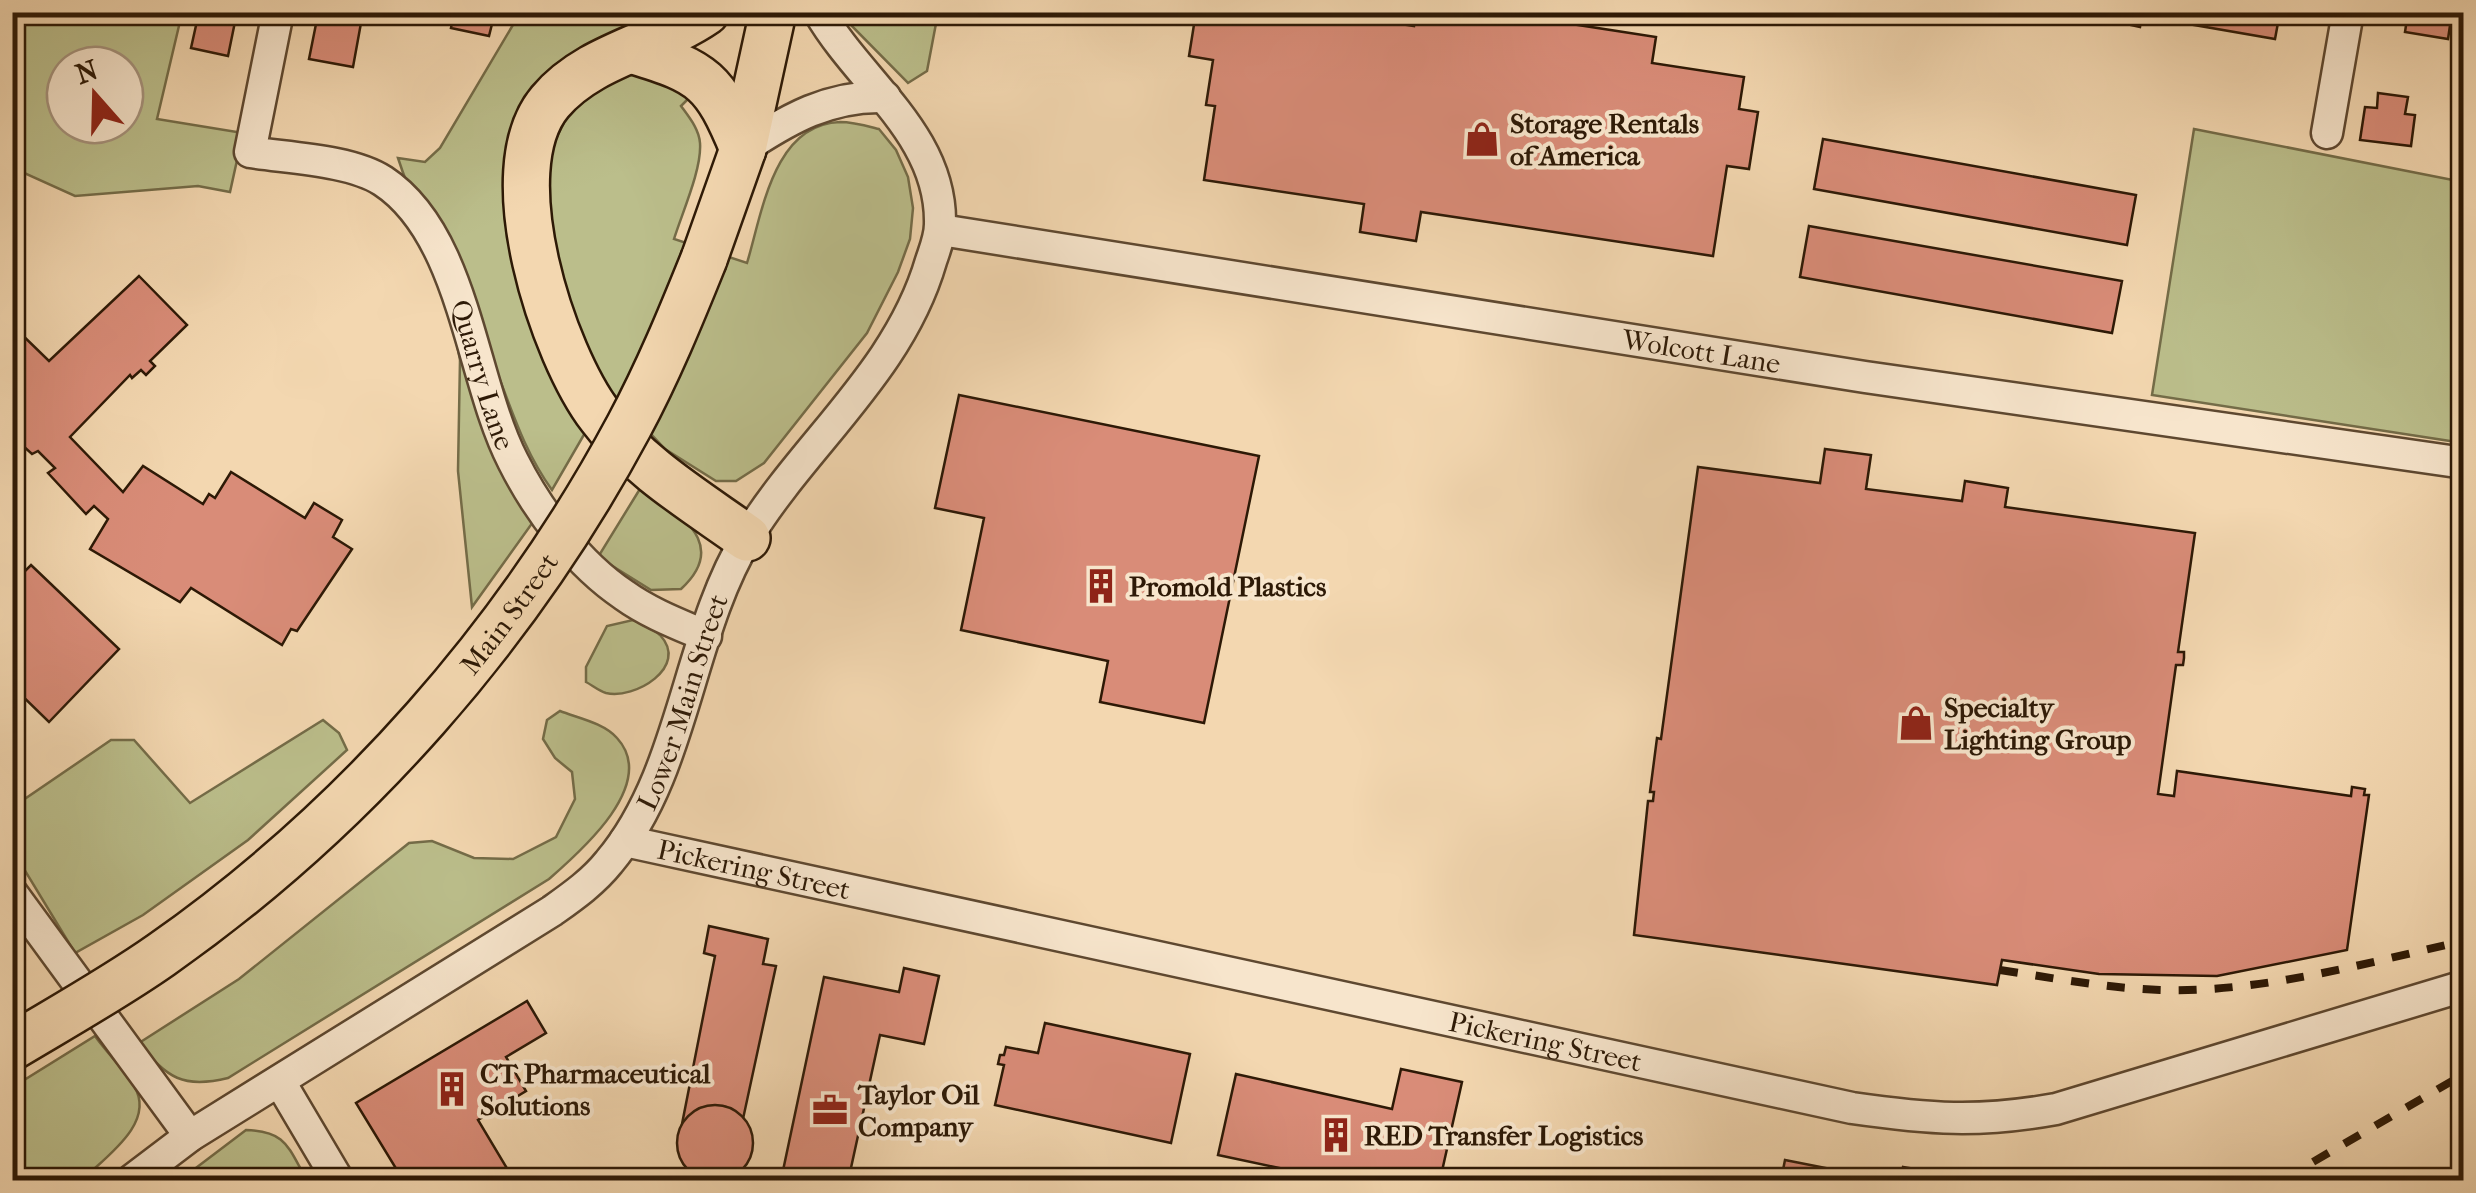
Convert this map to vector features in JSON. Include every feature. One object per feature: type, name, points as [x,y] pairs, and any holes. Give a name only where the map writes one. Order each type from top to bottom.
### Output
[{"type":"highway","points":[[706,12],[687,26],[586,71],[551,101],[540,118],[528,180],[528,209],[537,271],[557,334],[587,397],[602,419],[638,456],[747,538]]},
{"type":"highway","name":"Main Street","points":[[12,1047],[160,956],[244,892],[320,828],[395,753],[462,675],[583,506],[668,349],[743,149],[774,12]]},
{"type":"highway","points":[[634,51],[676,63],[699,76],[724,105],[743,149]]},
{"type":"street","name":"Quarry Lane","points":[[278,12],[250,152],[364,171],[393,189],[421,222],[451,274],[512,460],[534,497],[560,533],[604,581],[650,611],[706,636]]},
{"type":"street","name":"Lower Main Street","points":[[132,1180],[190,1136],[552,911],[591,882],[626,841],[650,795],[706,636],[747,538],[896,340],[927,276],[940,230],[940,203],[932,173],[905,120],[849,58],[819,12]]},
{"type":"street","points":[[2327,133],[2348,12]]},
{"type":"street","points":[[743,149],[780,124],[822,105],[850,98],[886,97]]},
{"type":"street","name":"Wolcott Lane","points":[[940,230],[1865,378],[2464,462]]},
{"type":"street","name":"Pickering Street","points":[[626,841],[1852,1108],[1935,1120],[2002,1118],[2056,1108],[2464,986]]},
{"type":"street","points":[[12,894],[190,1136]]},
{"type":"street","points":[[280,1082],[338,1180]]},
{"type":"green space","points":[[12,13],[182,13],[157,119],[243,133],[230,192],[198,186],[75,196],[13,168]]},
{"type":"green space","points":[[520,13],[666,13],[589,45],[552,67],[527,98],[516,129],[589,426],[552,490],[521,434],[490,354],[426,226],[398,158],[425,162],[440,148]]},
{"type":"green space","points":[[839,13],[938,13],[927,71],[908,83]]},
{"type":"green space","points":[[649,74],[688,99],[681,106],[699,138],[695,178],[674,239],[747,263],[774,175],[799,138],[817,127],[845,122],[879,129],[896,150],[908,177],[913,208],[910,239],[867,333],[764,463],[736,481],[716,481],[665,449],[607,387],[591,364],[554,265],[547,177],[554,143],[567,116],[580,100],[620,75]]},
{"type":"green space","points":[[2194,129],[2463,182],[2463,443],[2152,395]]},
{"type":"green space","points":[[453,324],[493,454],[533,522],[472,607],[458,471],[460,360]]},
{"type":"green space","points":[[643,484],[683,518],[700,543],[701,557],[695,573],[681,589],[651,590],[598,557]]},
{"type":"green space","points":[[633,620],[660,635],[668,659],[655,679],[643,686],[618,694],[603,692],[586,682],[586,667],[607,626]]},
{"type":"green space","points":[[560,711],[612,733],[627,756],[628,776],[610,816],[549,879],[228,1078],[199,1082],[177,1078],[158,1065],[139,1043],[239,979],[409,843],[432,841],[474,858],[513,859],[556,837],[575,799],[572,772],[555,758],[543,739],[547,720]]},
{"type":"green space","points":[[323,720],[339,733],[347,750],[248,840],[143,915],[75,953],[13,851],[13,807],[111,740],[134,740],[190,803]]},
{"type":"green space","points":[[95,1036],[134,1086],[139,1113],[133,1126],[125,1139],[82,1180],[13,1180],[13,1087]]},
{"type":"green space","points":[[246,1130],[270,1134],[285,1143],[307,1180],[180,1180]]},
{"type":"building","points":[[199,12],[237,12],[228,56],[191,48]]},
{"type":"building","points":[[326,12],[363,12],[353,67],[309,59],[317,19],[324,21]]},
{"type":"building","points":[[454,12],[495,12],[489,36],[451,28]]},
{"type":"building","name":"Storage Rentals of America","points":[[1196,12],[1343,12],[1414,26],[1416,12],[1494,12],[1656,37],[1652,63],[1744,77],[1739,109],[1758,112],[1749,169],[1727,166],[1713,256],[1421,212],[1416,241],[1360,232],[1364,204],[1204,180],[1215,106],[1206,105],[1213,60],[1189,56]]},
{"type":"building","points":[[2072,12],[2280,12],[2275,39],[2142,16],[2140,27]]},
{"type":"building","points":[[2408,12],[2452,12],[2448,39],[2405,32]]},
{"type":"building","points":[[2378,93],[2408,97],[2405,114],[2415,115],[2411,146],[2360,140],[2365,107],[2377,108]]},
{"type":"building","points":[[1823,139],[2136,195],[2127,245],[1814,189]]},
{"type":"building","points":[[1809,226],[2122,281],[2112,333],[1800,277]]},
{"type":"building","points":[[139,276],[187,325],[150,361],[155,366],[146,375],[141,370],[132,378],[130,375],[70,437],[123,492],[143,466],[203,504],[209,494],[215,498],[231,472],[305,518],[314,503],[342,520],[333,537],[352,549],[297,631],[291,629],[282,645],[191,588],[180,602],[90,549],[108,519],[94,506],[86,514],[48,473],[55,468],[38,451],[32,454],[12,436],[12,325],[49,361]]},
{"type":"building","name":"Promold Plastics","points":[[959,395],[1259,456],[1204,723],[1100,702],[1108,661],[961,630],[984,518],[935,508]]},
{"type":"building","name":"Specialty Lighting Group","points":[[1825,449],[1871,455],[1866,489],[1962,501],[1965,481],[2008,488],[2005,507],[2195,533],[2178,652],[2184,652],[2184,658],[2183,665],[2176,665],[2158,794],[2174,796],[2177,771],[2351,796],[2352,787],[2365,789],[2364,795],[2369,795],[2347,950],[2217,976],[2099,974],[2002,960],[1997,985],[1634,935],[1648,801],[1653,801],[1654,792],[1650,792],[1657,738],[1661,739],[1698,467],[1820,483]]},
{"type":"building","points":[[31,565],[119,649],[49,722],[12,686],[12,584]]},
{"type":"building","points":[[709,926],[768,939],[763,964],[776,966],[743,1119],[726,1107],[714,1106],[701,1108],[682,1124],[715,956],[704,953]]},
{"type":"building","name":"Taylor Oil Company","points":[[904,968],[939,976],[924,1044],[880,1035],[849,1177],[867,1180],[781,1180],[824,977],[899,992]]},
{"type":"building","name":"CT Pharmaceutical Solutions","points":[[527,1001],[546,1033],[506,1057],[526,1091],[478,1120],[508,1170],[491,1180],[403,1180],[356,1103]]},
{"type":"building","points":[[1045,1023],[1190,1054],[1171,1143],[995,1105],[1004,1065],[998,1064],[1000,1055],[1004,1055],[1006,1047],[1038,1053]]},
{"type":"building","name":"RED Transfer Logistics","points":[[1401,1069],[1462,1082],[1440,1180],[1336,1180],[1218,1155],[1236,1074],[1392,1109]]},
{"type":"building","points":[[715,1105],[742,1116],[753,1143],[742,1170],[715,1181],[688,1170],[677,1143],[688,1116]]},
{"type":"building","points":[[1785,1160],[1861,1175],[1860,1180],[1781,1180]]},
{"type":"building","points":[[1903,1167],[1981,1180],[1900,1180]]},
{"type":"railway","points":[[2000,970],[2120,987],[2198,990],[2275,982],[2464,941]]},
{"type":"railway","points":[[2282,1180],[2464,1074]]},
{"type":"place","name":"Storage Rentals of America","points":[[1482,139]]},
{"type":"place","name":"Promold Plastics","points":[[1101,586]]},
{"type":"place","name":"Specialty Lighting Group","points":[[1916,723]]},
{"type":"place","name":"CT Pharmaceutical Solutions","points":[[452,1089]]},
{"type":"place","name":"Taylor Oil Company","points":[[830,1110]]},
{"type":"place","name":"RED Transfer Logistics","points":[[1336,1135]]}]
